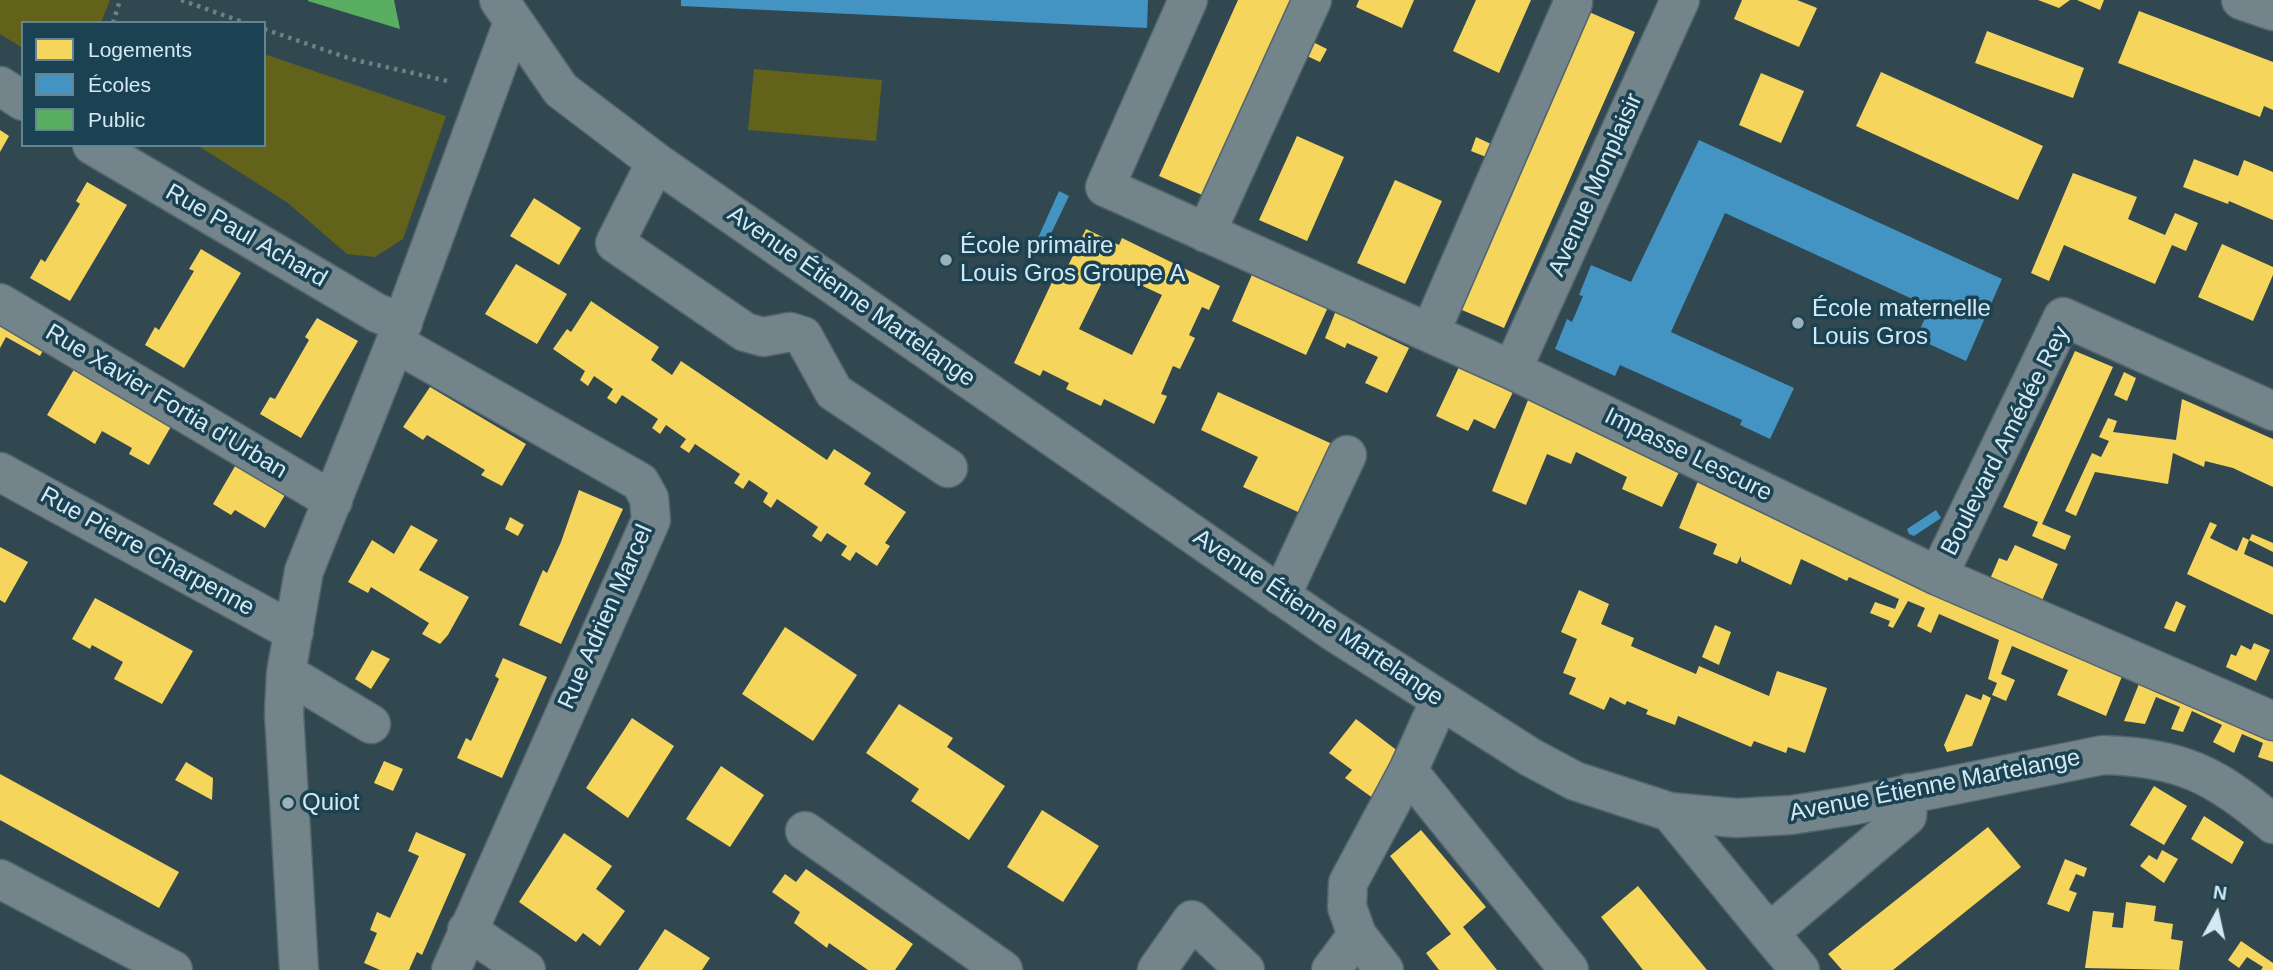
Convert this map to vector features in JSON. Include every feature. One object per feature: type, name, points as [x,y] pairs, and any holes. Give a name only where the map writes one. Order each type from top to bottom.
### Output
[{"type":"street","name":"Impasse Lescure","points":[[1188,0],[1105,187],[1512,370],[1938,576],[2273,721]]},
{"type":"street","points":[[1206,233],[1312,0]]},
{"type":"street","points":[[1430,333],[1573,4],[1572,0]]},
{"type":"street","name":"Avenue Monplaisir","points":[[1512,370],[1680,0]]},
{"type":"street","points":[[2241,0],[2273,12]]},
{"type":"street","points":[[299,970],[288,803],[286,673],[304,571],[399,333],[488,90],[506,11]]},
{"type":"street","name":"Avenue Étienne Martelange","points":[[506,11],[561,90],[656,162],[1281,596],[1530,757],[1576,781],[1670,812],[1736,818],[1791,815],[2103,755],[2131,756],[2172,761],[2217,780],[2273,824]]},
{"type":"street","points":[[0,86],[21,100]]},
{"type":"street","name":"Rue Paul Achard","points":[[95,147],[377,313],[399,333]]},
{"type":"street","points":[[656,162],[615,243],[746,332],[763,337],[790,331],[803,336],[834,392],[948,468]]},
{"type":"street","name":"Rue Xavier Fortia d'Urban","points":[[0,303],[333,501]]},
{"type":"street","name":"Boulevard Amédée Rey","points":[[1938,576],[2063,317],[2273,411]]},
{"type":"street","name":"Rue Adrien Marcel","points":[[399,333],[640,482],[649,498],[651,520],[451,970]]},
{"type":"street","points":[[1281,596],[1347,455]]},
{"type":"street","name":"Rue Pierre Charpenne","points":[[0,472],[294,632]]},
{"type":"street","points":[[286,673],[371,724]]},
{"type":"street","points":[[1384,970],[1357,935],[1347,907],[1348,883],[1408,771],[1440,699]]},
{"type":"street","points":[[1408,771],[1569,970]]},
{"type":"street","points":[[1769,933],[1906,816],[1909,793]]},
{"type":"street","points":[[1670,812],[1800,970]]},
{"type":"street","points":[[805,831],[1003,970]]},
{"type":"street","points":[[0,879],[173,970]]},
{"type":"street","points":[[1157,970],[1192,920],[1245,970]]},
{"type":"street","points":[[467,930],[526,970]]},
{"type":"street","points":[[1331,970],[1357,935]]},
{"type":"path","points":[[114,21],[120,0]]},
{"type":"path","points":[[181,0],[240,21]]},
{"type":"path","points":[[266,30],[351,59],[488,90]]},
{"type":"shaded area","points":[[0,0],[110,0],[102,21],[21,21],[21,47],[0,34]]},
{"type":"shaded area","points":[[266,55],[446,116],[403,239],[375,257],[347,254],[288,203],[200,147],[266,147]]},
{"type":"shaded area","points":[[754,69],[882,80],[876,141],[748,130]]},
{"type":"building: Logements","points":[[1238,0],[1291,0],[1207,197],[1159,176]]},
{"type":"building: Logements","points":[[1359,0],[1414,0],[1402,28],[1356,7]]},
{"type":"building: Logements","points":[[1476,0],[1531,0],[1499,73],[1453,51]]},
{"type":"building: Logements","points":[[1742,0],[1797,0],[1817,8],[1799,47],[1734,19]]},
{"type":"building: Logements","points":[[2038,0],[2070,0],[2059,8]]},
{"type":"building: Logements","points":[[2077,0],[2104,0],[2100,10]]},
{"type":"building: Logements","points":[[2139,11],[2273,62],[2273,110],[2264,106],[2260,117],[2118,63]]},
{"type":"building: Logements","points":[[1589,12],[1635,32],[1504,328],[1455,307]]},
{"type":"building: Logements","points":[[1987,31],[2084,68],[2073,98],[1975,63]]},
{"type":"building: Logements","points":[[1313,42],[1327,49],[1320,62],[1307,56]]},
{"type":"building: Logements","points":[[1881,72],[2043,146],[2018,200],[1856,126]]},
{"type":"building: Logements","points":[[1761,73],[1804,91],[1781,143],[1739,125]]},
{"type":"building: Logements","points":[[0,130],[9,136],[0,152]]},
{"type":"building: Logements","points":[[1297,136],[1344,157],[1307,241],[1259,220]]},
{"type":"building: Logements","points":[[1476,137],[1491,144],[1486,157],[1471,151]]},
{"type":"building: Logements","points":[[2194,159],[2238,176],[2244,160],[2273,172],[2273,220],[2229,201],[2228,204],[2183,187]]},
{"type":"building: Logements","points":[[2073,173],[2137,197],[2128,219],[2165,235],[2175,213],[2198,223],[2186,251],[2172,245],[2155,284],[2064,245],[2049,281],[2031,273]]},
{"type":"building: Logements","points":[[1395,180],[1442,201],[1405,284],[1357,263]]},
{"type":"building: Logements","points":[[87,182],[127,205],[70,301],[30,278],[41,259],[45,262],[80,204],[76,201]]},
{"type":"building: Logements","points":[[534,198],[581,228],[559,265],[510,236]]},
{"type":"building: Logements","points":[[1086,229],[1119,245],[1122,238],[1220,286],[1209,310],[1202,307],[1189,335],[1195,338],[1180,369],[1173,366],[1161,394],[1167,396],[1154,424],[1104,399],[1101,406],[1066,389],[1069,383],[1043,370],[1040,376],[1014,363],[1060,265],[1067,268]],"holes":[[[1108,270],[1162,295],[1132,355],[1079,329]]]},
{"type":"building: Logements","points":[[2222,244],[2273,267],[2273,275],[2253,321],[2198,297]]},
{"type":"building: Logements","points":[[201,249],[241,273],[184,368],[145,345],[155,327],[159,330],[194,271],[189,269]]},
{"type":"building: Logements","points":[[516,264],[567,294],[537,344],[485,314]]},
{"type":"building: Logements","points":[[1254,270],[1329,305],[1306,355],[1232,321]]},
{"type":"building: Logements","points":[[591,301],[659,347],[651,360],[672,375],[681,361],[827,460],[834,449],[871,473],[864,484],[906,512],[885,543],[890,546],[877,566],[856,552],[850,561],[841,555],[847,546],[827,533],[821,542],[812,536],[818,527],[777,499],[771,508],[763,502],[768,493],[749,480],[743,489],[734,483],[740,474],[695,444],[689,453],[680,447],[686,439],[666,425],[660,434],[652,428],[658,419],[622,395],[616,404],[607,398],[613,389],[594,376],[588,386],[580,380],[585,371],[553,349],[567,329],[571,332]]},
{"type":"building: Logements","points":[[1337,308],[1359,319],[1357,323],[1409,348],[1387,393],[1365,383],[1378,357],[1347,343],[1345,348],[1325,338]]},
{"type":"building: Logements","points":[[317,318],[358,341],[301,438],[260,414],[270,397],[275,399],[309,340],[305,337]]},
{"type":"building: Logements","points":[[0,321],[45,347],[40,356],[6,337],[0,348]]},
{"type":"building: Logements","points":[[2075,351],[2113,367],[2042,524],[2071,536],[2065,550],[2032,536],[2038,522],[2003,507]]},
{"type":"building: Logements","points":[[76,366],[173,423],[149,465],[129,454],[132,448],[102,431],[95,444],[47,415]]},
{"type":"building: Logements","points":[[1459,367],[1513,392],[1495,429],[1474,419],[1468,431],[1436,416]]},
{"type":"building: Logements","points":[[2124,372],[2136,378],[2127,401],[2114,395]]},
{"type":"building: Logements","points":[[430,387],[526,444],[502,486],[481,475],[485,470],[427,435],[423,440],[403,427]]},
{"type":"building: Logements","points":[[1218,392],[1341,448],[1309,517],[1243,487],[1258,457],[1201,430]]},
{"type":"building: Logements","points":[[2182,399],[2273,439],[2273,487],[2233,468],[2205,461],[2204,467],[2173,453],[2168,484],[2095,472],[2076,516],[2065,511],[2092,453],[2101,457],[2109,441],[2099,437],[2108,418],[2117,421],[2113,432],[2176,440]]},
{"type":"building: Logements","points":[[1528,400],[1679,472],[1662,507],[1622,489],[1627,477],[1576,452],[1571,464],[1547,454],[1526,505],[1492,491]]},
{"type":"building: Logements","points":[[238,461],[288,490],[265,528],[235,510],[231,515],[213,504]]},
{"type":"building: Logements","points":[[1698,481],[2125,669],[2106,716],[2057,695],[2068,670],[2012,646],[2001,674],[2015,680],[2006,701],[1992,695],[1997,683],[1988,679],[1999,640],[1939,614],[1931,633],[1917,626],[1925,608],[1908,601],[1893,628],[1888,626],[1890,621],[1870,613],[1875,602],[1895,609],[1899,599],[1849,577],[1847,581],[1801,559],[1791,585],[1741,561],[1741,556],[1737,564],[1713,554],[1717,544],[1679,528]]},
{"type":"building: Logements","points":[[579,490],[623,509],[561,644],[519,625],[543,570],[547,573],[561,542]]},
{"type":"building: Logements","points":[[510,517],[524,525],[518,536],[505,529]]},
{"type":"building: Logements","points":[[2210,522],[2217,525],[2210,538],[2237,551],[2243,537],[2249,540],[2244,554],[2273,567],[2273,615],[2187,574]]},
{"type":"building: Logements","points":[[411,525],[438,540],[419,570],[469,597],[440,644],[422,634],[429,623],[371,587],[368,593],[348,582],[372,540],[394,554]]},
{"type":"building: Logements","points":[[2252,534],[2273,543],[2273,552],[2249,540]]},
{"type":"building: Logements","points":[[2015,545],[2058,564],[2040,605],[1990,579],[1999,558],[2007,561]]},
{"type":"building: Logements","points":[[0,547],[28,562],[5,603],[0,600]]},
{"type":"building: Logements","points":[[1579,590],[1609,604],[1601,624],[1634,638],[1631,646],[1696,674],[1699,666],[1769,696],[1777,671],[1827,688],[1805,753],[1788,747],[1786,753],[1754,741],[1751,747],[1678,716],[1675,725],[1646,714],[1648,710],[1627,701],[1625,705],[1610,697],[1604,710],[1569,694],[1576,678],[1563,673],[1577,639],[1561,632]]},
{"type":"building: Logements","points":[[95,598],[193,651],[162,704],[114,679],[123,662],[92,645],[90,649],[72,639]]},
{"type":"building: Logements","points":[[2176,601],[2186,606],[2175,632],[2164,628]]},
{"type":"building: Logements","points":[[1715,625],[1731,632],[1719,665],[1702,657]]},
{"type":"building: Logements","points":[[785,627],[857,675],[813,741],[742,694]]},
{"type":"building: Logements","points":[[2254,643],[2270,650],[2256,681],[2226,667],[2231,654],[2236,656],[2241,645],[2251,650]]},
{"type":"building: Logements","points":[[372,650],[390,659],[371,689],[355,679]]},
{"type":"building: Logements","points":[[503,658],[547,677],[502,778],[457,758],[466,738],[471,741],[499,679],[495,676]]},
{"type":"building: Logements","points":[[2145,669],[2273,725],[2273,762],[2258,757],[2263,743],[2242,734],[2234,753],[2213,742],[2222,725],[2192,711],[2183,732],[2171,729],[2180,707],[2156,697],[2145,724],[2124,721]]},
{"type":"building: Logements","points":[[1966,694],[1981,700],[1983,694],[1991,698],[1972,746],[1947,752],[1944,745]]},
{"type":"building: Logements","points":[[899,704],[953,738],[947,747],[1005,786],[969,840],[911,801],[919,789],[866,753]]},
{"type":"building: Logements","points":[[632,718],[674,746],[628,818],[586,788]]},
{"type":"building: Logements","points":[[1356,719],[1399,752],[1377,801],[1345,778],[1352,770],[1329,753]]},
{"type":"building: Logements","points":[[384,761],[403,769],[393,791],[374,783]]},
{"type":"building: Logements","points":[[186,762],[213,778],[212,800],[175,780]]},
{"type":"building: Logements","points":[[721,766],[764,795],[730,847],[686,819]]},
{"type":"building: Logements","points":[[0,774],[179,872],[159,908],[0,820]]},
{"type":"building: Logements","points":[[2154,786],[2187,806],[2164,845],[2130,825]]},
{"type":"building: Logements","points":[[1042,810],[1099,846],[1063,902],[1007,867]]},
{"type":"building: Logements","points":[[2204,816],[2244,842],[2232,864],[2191,839]]},
{"type":"building: Logements","points":[[1988,827],[2021,867],[1893,970],[1842,970],[1828,954]]},
{"type":"building: Logements","points":[[1421,830],[1486,907],[1463,927],[1497,970],[1439,970],[1426,953],[1451,934],[1390,856]]},
{"type":"building: Logements","points":[[416,832],[466,854],[422,955],[417,952],[409,970],[380,970],[364,963],[377,933],[370,930],[377,912],[390,918],[419,856],[408,851]]},
{"type":"building: Logements","points":[[564,833],[612,866],[596,889],[625,911],[600,946],[583,933],[576,942],[519,902]]},
{"type":"building: Logements","points":[[2162,850],[2178,859],[2164,883],[2140,866],[2149,855],[2157,860]]},
{"type":"building: Logements","points":[[2065,859],[2087,868],[2084,877],[2076,874],[2069,890],[2077,893],[2069,912],[2047,904]]},
{"type":"building: Logements","points":[[806,869],[913,944],[895,970],[868,970],[829,943],[827,948],[794,923],[800,912],[772,892],[785,874],[796,882]]},
{"type":"building: Logements","points":[[1638,886],[1707,970],[1643,970],[1601,917]]},
{"type":"building: Logements","points":[[2126,902],[2156,906],[2154,921],[2173,924],[2171,939],[2183,941],[2179,970],[2085,968],[2093,911],[2114,913],[2112,927],[2123,928]]},
{"type":"building: Logements","points":[[665,929],[710,958],[702,970],[638,970]]},
{"type":"building: Logements","points":[[2241,941],[2273,963],[2273,970],[2261,970],[2263,967],[2247,957],[2239,968],[2228,960]]},
{"type":"building: Écoles","points":[[681,0],[1148,0],[1147,28],[681,6]]},
{"type":"building: Écoles","points":[[1699,140],[2002,279],[1966,361],[1916,338],[1930,307],[1725,213],[1671,332],[1794,388],[1770,439],[1740,425],[1742,420],[1620,365],[1615,376],[1555,349],[1567,319],[1572,322],[1583,296],[1579,295],[1591,265],[1631,282]]},
{"type":"building: Écoles","points":[[1059,191],[1069,196],[1047,242],[1038,238]]},
{"type":"building: Écoles","points":[[1936,510],[1941,518],[1914,536],[1909,534],[1907,529]]},
{"type":"building: Public","points":[[308,0],[394,0],[400,29],[308,1]]},
{"type":"place","name":"École primaire Louis Gros Groupe A","points":[[946,260]]},
{"type":"place","name":"École maternelle Louis Gros","points":[[1798,323]]},
{"type":"place","name":"Quiot","points":[[288,803]]}]
